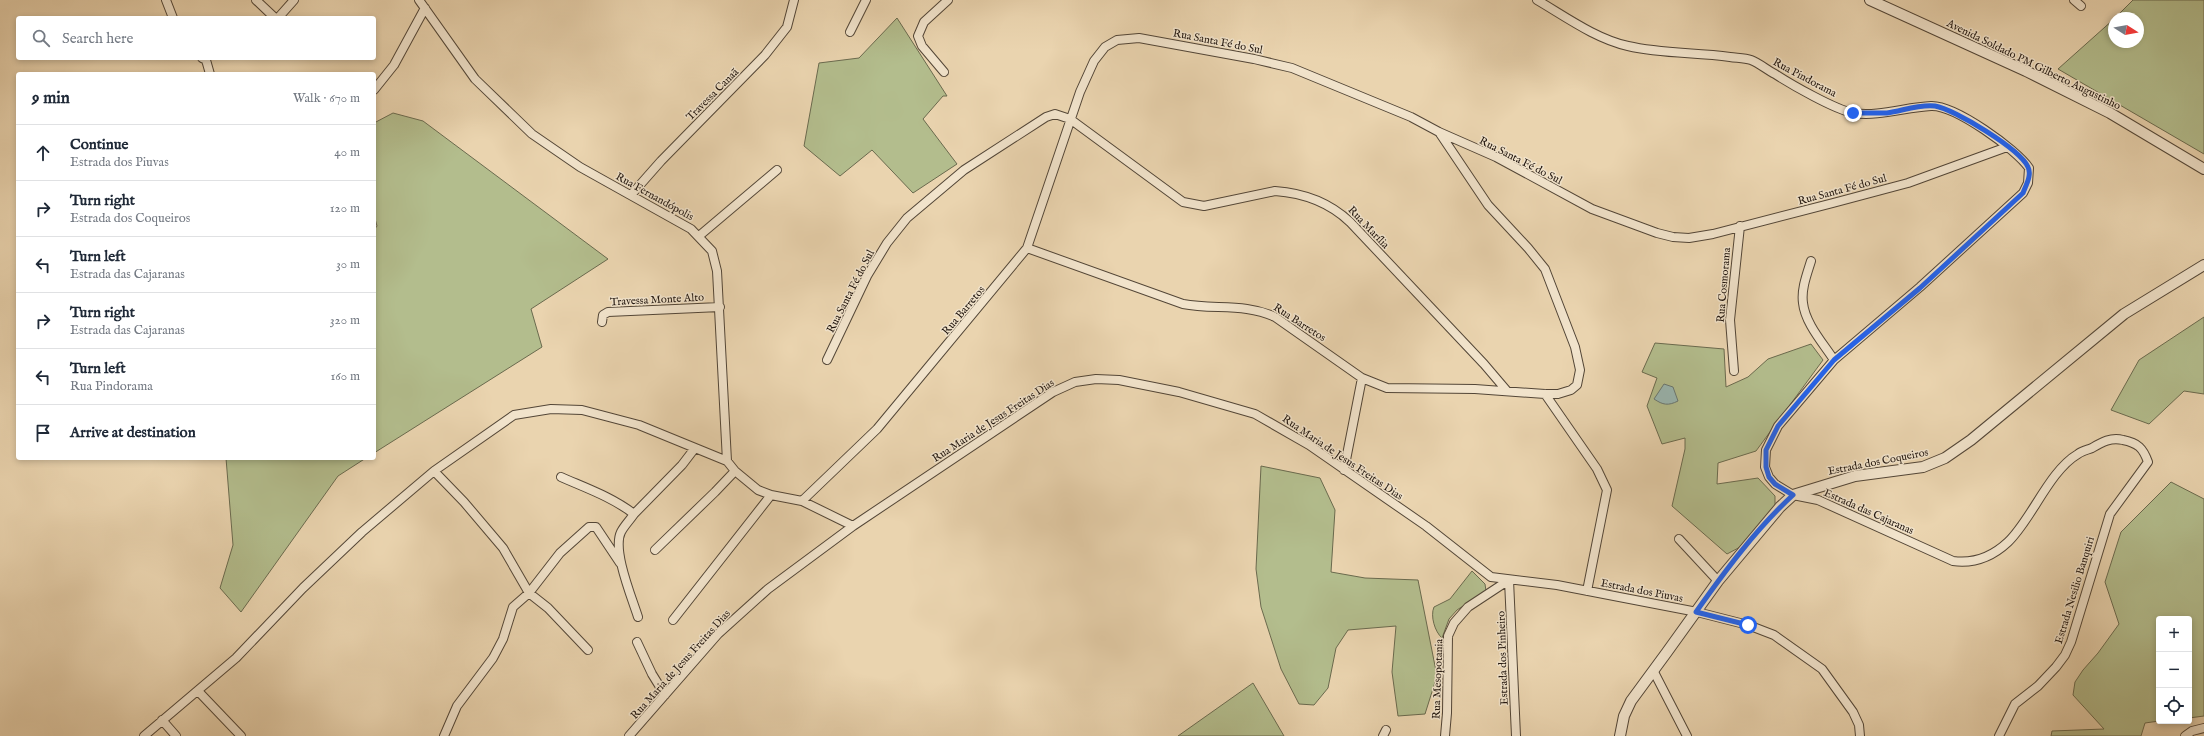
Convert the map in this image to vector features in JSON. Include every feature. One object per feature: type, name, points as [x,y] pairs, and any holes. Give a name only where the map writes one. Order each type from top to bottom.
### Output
[{"type":"street","points":[[166,0],[172,16]]},
{"type":"street","points":[[256,0],[274,16]]},
{"type":"street","points":[[278,16],[294,0]]},
{"type":"street","name":"Rua Fernandópolis","points":[[419,0],[475,79],[532,134],[580,167],[684,224],[708,245],[715,256],[720,307],[720,352],[727,461]]},
{"type":"street","name":"Travessa Canaã","points":[[631,195],[661,161],[766,55],[786,27],[794,0]]},
{"type":"street","points":[[850,32],[866,0]]},
{"type":"street","points":[[944,72],[922,46],[918,36],[924,22],[948,0]]},
{"type":"street","name":"Rua Pindorama","points":[[1537,0],[1600,36],[1618,44],[1659,51],[1708,53],[1751,60],[1815,96],[1853,113],[1887,112],[1932,106],[1942,107],[1963,116],[2007,147],[2029,168],[2028,182],[2023,193]]},
{"type":"street","name":"Avenida Soldado PM Gilberto Augustinho","points":[[1870,0],[2026,71],[2110,113],[2204,169]]},
{"type":"street","points":[[2074,0],[2081,6]]},
{"type":"street","points":[[376,88],[394,65],[425,8]]},
{"type":"street","name":"Rua Santa Fé do Sul","points":[[1027,248],[1070,119],[1094,61],[1105,47],[1117,40],[1132,38],[1254,58],[1292,68],[1363,96],[1496,158],[1592,209],[1657,233],[1689,238],[1713,234],[1908,183],[2007,147]]},
{"type":"street","points":[[206,60],[209,72]]},
{"type":"street","name":"Rua Santa Fé do Sul","points":[[827,360],[867,276],[887,243],[906,218],[964,170],[1046,116],[1056,114],[1070,119]]},
{"type":"street","name":"Rua Marília","points":[[1070,119],[1183,202],[1204,206],[1275,191],[1287,192],[1308,198],[1333,208],[1360,233],[1484,364],[1507,391]]},
{"type":"street","name":"Rua Barretos","points":[[802,501],[877,429],[1027,248],[1182,304],[1261,310],[1275,317],[1362,378],[1387,388],[1507,391],[1545,394],[1558,394],[1571,390],[1577,385],[1580,370],[1575,347],[1545,269],[1528,248],[1488,205],[1439,132]]},
{"type":"street","points":[[699,236],[777,170]]},
{"type":"street","name":"Estrada das Cajaranas","points":[[2023,193],[1920,288],[1834,360],[1778,426],[1766,450],[1766,467],[1769,477],[1775,484],[1793,495],[1818,500],[1953,561],[1972,562],[1990,556],[2009,541],[2063,466],[2077,454],[2104,441],[2120,439],[2137,444],[2144,450],[2148,462]]},
{"type":"street","name":"Rua Cosmorama","points":[[1734,370],[1730,320],[1740,226]]},
{"type":"street","points":[[1811,261],[1803,292],[1803,304],[1808,319],[1834,360]]},
{"type":"street","name":"Estrada dos Coqueiros","points":[[1620,736],[1624,716],[1631,701],[1654,672],[1718,581],[1780,507],[1793,495],[1855,476],[1923,467],[1946,458],[1971,440],[2124,314],[2204,265]]},
{"type":"street","name":"Travessa Monte Alto","points":[[602,322],[603,314],[608,312],[720,307]]},
{"type":"street","points":[[1344,470],[1362,378]]},
{"type":"street","name":"Rua Maria de Jesus Freitas Dias","points":[[629,736],[718,634],[746,608],[853,526],[1054,392],[1075,382],[1096,379],[1119,380],[1158,387],[1255,414],[1309,445],[1426,526],[1485,574],[1491,577],[1509,580]]},
{"type":"street","points":[[1545,394],[1597,469],[1607,490],[1587,591]]},
{"type":"street","points":[[144,736],[236,658],[303,588],[362,532],[434,471],[514,415],[551,409],[582,410],[639,425],[727,461],[735,471],[758,490],[771,496],[802,501],[853,526]]},
{"type":"street","points":[[620,563],[621,532],[634,514],[682,465],[695,448]]},
{"type":"street","name":"Estrada Nesilio Banquiri","points":[[1999,736],[2015,704],[2038,686],[2065,655],[2071,642],[2110,514],[2148,462]]},
{"type":"street","points":[[434,471],[464,502],[503,548],[529,593],[548,608],[588,650]]},
{"type":"street","points":[[655,550],[735,471]]},
{"type":"street","points":[[561,477],[600,493],[622,505],[634,514]]},
{"type":"street","points":[[673,620],[771,496]]},
{"type":"street","points":[[444,736],[457,706],[492,658],[503,639],[513,607],[529,593],[560,553],[589,527],[596,527],[620,563],[638,617]]},
{"type":"street","points":[[1679,539],[1718,581]]},
{"type":"street","name":"Estrada dos Piuvas","points":[[1509,580],[1522,580],[1587,591],[1696,612],[1748,625],[1774,635],[1822,669],[1853,712],[1859,725],[1860,736]]},
{"type":"street","name":"Rua Mesopotania","points":[[1445,736],[1447,713],[1448,636],[1454,623],[1468,608],[1509,580]]},
{"type":"street","name":"Estrada dos Pinheiro","points":[[1509,580],[1516,736]]},
{"type":"street","points":[[637,642],[652,674],[665,695]]},
{"type":"street","points":[[1654,672],[1687,736]]},
{"type":"street","points":[[198,690],[241,736]]},
{"type":"street","points":[[162,720],[176,736]]},
{"type":"street","points":[[2185,736],[2192,731],[2204,728]]},
{"type":"green space","points":[[2133,0],[2204,0],[2204,154],[2058,69],[2108,24],[2108,48],[2144,48],[2144,12],[2121,12]]},
{"type":"green space","points":[[897,18],[947,96],[943,96],[923,119],[957,164],[913,193],[872,150],[840,176],[804,146],[819,63],[859,58]]},
{"type":"green space","points":[[393,113],[423,121],[608,259],[531,309],[542,347],[376,452],[377,226],[376,122]]},
{"type":"green space","points":[[2204,317],[2204,394],[2184,391],[2149,424],[2111,410],[2139,360]]},
{"type":"green space","points":[[1655,343],[1724,349],[1726,387],[1748,377],[1768,359],[1811,344],[1823,360],[1756,451],[1718,463],[1717,484],[1758,478],[1775,496],[1775,506],[1744,545],[1727,554],[1672,506],[1685,449],[1685,438],[1662,444],[1647,406],[1657,378],[1642,372]]},
{"type":"green space","points":[[226,460],[363,460],[338,476],[241,612],[220,588],[233,545]]},
{"type":"green space","points":[[1261,466],[1320,478],[1335,510],[1331,572],[1365,578],[1418,580],[1437,676],[1425,714],[1398,716],[1392,672],[1396,626],[1348,630],[1336,648],[1328,688],[1314,705],[1299,704],[1281,669],[1261,607],[1256,569]]},
{"type":"green space","points":[[2171,482],[2204,499],[2204,716],[2192,718],[2192,616],[2156,616],[2156,721],[2145,723],[2141,736],[2051,736],[2052,731],[2104,729],[2073,695],[2075,682],[2119,624],[2105,582],[2121,532]]},
{"type":"green space","points":[[1472,571],[1485,584],[1486,591],[1457,610],[1449,619],[1442,638],[1437,632],[1434,624],[1434,607],[1450,599]]},
{"type":"green space","points":[[1253,683],[1284,736],[1178,736]]},
{"type":"water","points":[[1664,384],[1673,387],[1678,401],[1671,404],[1666,404],[1660,403],[1654,399]]},
{"type":"route","points":[[1748,625],[1696,612],[1718,581],[1780,507],[1793,495],[1775,484],[1769,477],[1766,467],[1766,450],[1778,426],[1834,360],[1920,288],[2023,193],[2028,182],[2029,168],[2024,161],[1963,116],[1942,107],[1932,106],[1887,112],[1853,113]]}]
